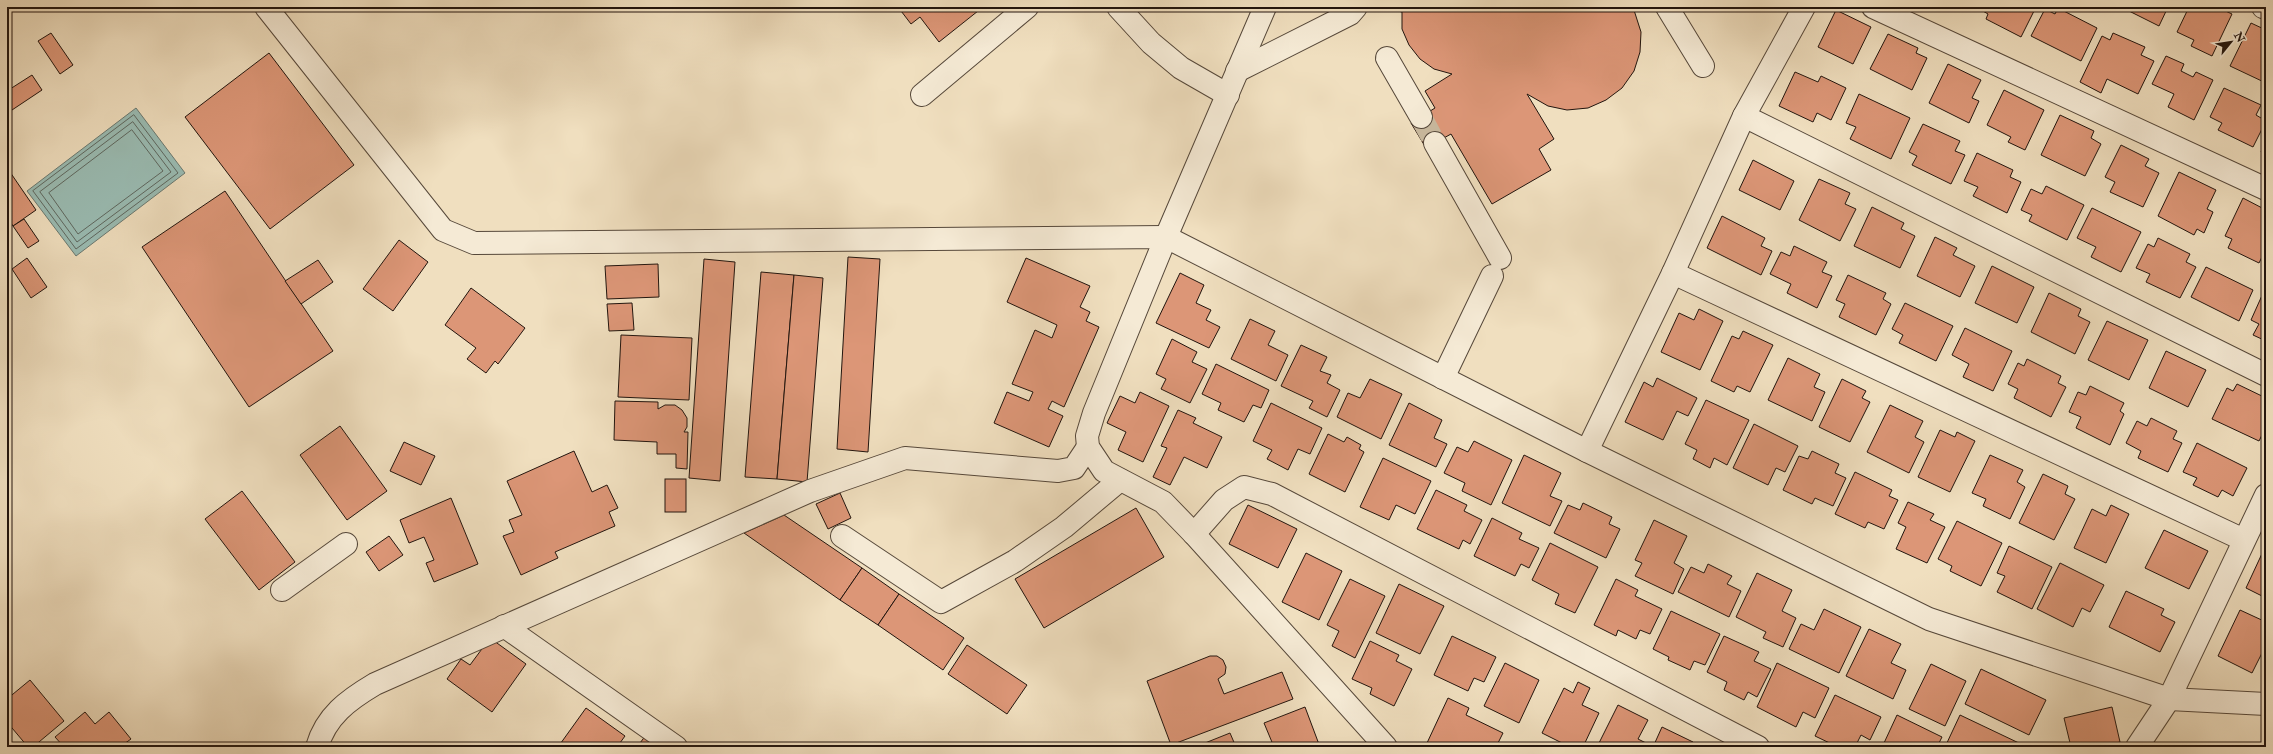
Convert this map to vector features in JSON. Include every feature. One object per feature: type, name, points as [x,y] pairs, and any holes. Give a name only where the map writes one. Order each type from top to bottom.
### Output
[{"type":"street","points":[[266,7],[443,230],[474,243],[1166,236],[1587,451],[1929,619],[2169,699],[2266,704]]},
{"type":"street","points":[[273,7],[443,230]]},
{"type":"street","points":[[922,95],[1027,7]]},
{"type":"street","points":[[1118,7],[1150,43],[1181,68],[1228,95]]},
{"type":"street","points":[[1265,7],[1166,236],[1094,413],[1087,436],[1088,447],[1104,471],[1162,502],[1194,534],[1386,747]]},
{"type":"street","points":[[1237,71],[1350,14],[1356,7]]},
{"type":"street","points":[[1667,7],[1703,66]]},
{"type":"street","points":[[1587,451],[1673,273],[1744,116],[1804,7]]},
{"type":"street","points":[[1873,7],[2266,189]]},
{"type":"street","points":[[1387,58],[1421,117]]},
{"type":"street","points":[[1744,116],[2266,375]]},
{"type":"street","points":[[1435,143],[1496,267],[1443,378]]},
{"type":"street","points":[[1673,273],[2244,540]]},
{"type":"street","points":[[317,747],[322,730],[338,711],[357,694],[375,684],[810,491],[905,458],[1058,470],[1074,468],[1088,447]]},
{"type":"street","points":[[842,536],[941,602],[1015,561],[1064,527],[1120,480]]},
{"type":"street","points":[[1194,534],[1224,500],[1244,487],[1272,494],[1758,747]]},
{"type":"street","points":[[2137,747],[2169,699],[2266,495]]},
{"type":"street","points":[[282,590],[346,544]]},
{"type":"street","points":[[504,626],[676,747]]},
{"type":"water","points":[[136,108],[185,173],[76,256],[27,191]]},
{"type":"building","points":[[898,7],[983,7],[939,42],[920,17],[911,24]]},
{"type":"building","points":[[1382,7],[1633,7],[1641,32],[1640,52],[1634,71],[1622,88],[1606,100],[1588,108],[1567,110],[1548,106],[1527,94],[1554,139],[1539,149],[1551,170],[1492,204],[1451,134],[1426,148],[1411,123],[1435,108],[1425,91],[1452,74],[1434,69],[1420,59],[1409,45],[1402,29],[1402,12]]},
{"type":"building","points":[[1976,7],[2036,7],[2021,37],[1986,19],[1988,14]]},
{"type":"building","points":[[2121,7],[2168,7],[2159,26]]},
{"type":"building","points":[[2189,7],[2217,7],[2232,14],[2212,56],[2191,46],[2194,40],[2177,32]]},
{"type":"building","points":[[2058,8],[2097,28],[2081,61],[2031,36],[2045,9],[2055,14]]},
{"type":"building","points":[[1836,10],[1871,27],[1853,64],[1818,47]]},
{"type":"building","points":[[2251,23],[2266,30],[2266,83],[2230,66]]},
{"type":"building","points":[[51,33],[73,65],[60,74],[38,41]]},
{"type":"building","points":[[2113,33],[2145,47],[2141,55],[2154,61],[2138,94],[2107,79],[2101,93],[2080,82],[2102,36],[2110,40]]},
{"type":"building","points":[[1888,34],[1918,48],[1916,53],[1927,58],[1912,90],[1870,69]]},
{"type":"building","points":[[269,53],[354,165],[270,229],[185,117]]},
{"type":"building","points":[[2166,56],[2184,64],[2181,71],[2193,77],[2196,72],[2213,80],[2194,120],[2168,107],[2174,94],[2152,84]]},
{"type":"building","points":[[1948,64],[1981,80],[1972,98],[1979,101],[1969,123],[1929,103]]},
{"type":"building","points":[[1795,72],[1818,82],[1821,76],[1846,88],[1831,120],[1817,113],[1813,122],[1779,106]]},
{"type":"building","points":[[32,75],[42,90],[12,110],[7,104],[7,91]]},
{"type":"building","points":[[2224,88],[2261,105],[2256,115],[2266,121],[2253,147],[2218,130],[2222,123],[2210,117]]},
{"type":"building","points":[[2004,90],[2044,110],[2025,150],[2008,142],[2011,137],[1987,125]]},
{"type":"building","points":[[1859,94],[1910,118],[1891,159],[1850,139],[1856,127],[1846,123]]},
{"type":"building","points":[[2060,115],[2094,131],[2091,138],[2101,144],[2085,176],[2041,155]]},
{"type":"building","points":[[1923,124],[1960,141],[1955,151],[1965,155],[1951,184],[1912,165],[1917,156],[1909,152]]},
{"type":"building","points":[[2266,142],[2266,154],[2261,152]]},
{"type":"building","points":[[2121,145],[2149,159],[2145,166],[2159,173],[2143,207],[2110,192],[2115,182],[2105,177]]},
{"type":"building","points":[[1977,153],[2013,170],[2010,177],[2021,182],[2007,213],[1973,196],[1978,187],[1964,181]]},
{"type":"building","points":[[1753,160],[1794,181],[1780,210],[1739,190]]},
{"type":"building","points":[[10,172],[36,210],[13,226],[7,217],[7,174]]},
{"type":"building","points":[[2179,172],[2216,190],[2207,209],[2213,212],[2204,233],[2197,229],[2194,235],[2158,216]]},
{"type":"building","points":[[1819,179],[1850,193],[1845,204],[1856,209],[1840,241],[1799,220]]},
{"type":"building","points":[[2046,186],[2084,205],[2067,240],[2029,221],[2032,215],[2021,210],[2031,189],[2042,194]]},
{"type":"building","points":[[225,191],[333,351],[249,407],[142,247]]},
{"type":"building","points":[[2243,198],[2266,210],[2266,249],[2259,263],[2228,248],[2232,239],[2225,236]]},
{"type":"building","points":[[1872,207],[1904,223],[1901,229],[1915,236],[1900,268],[1854,246]]},
{"type":"building","points":[[2092,208],[2141,232],[2121,272],[2091,257],[2096,247],[2077,238]]},
{"type":"building","points":[[1722,216],[1765,238],[1761,246],[1772,251],[1761,275],[1707,248]]},
{"type":"building","points":[[24,219],[39,241],[28,248],[13,226]]},
{"type":"building","points":[[1935,237],[1957,248],[1953,255],[1975,266],[1960,297],[1917,276]]},
{"type":"building","points":[[2158,238],[2190,254],[2186,262],[2196,267],[2180,298],[2146,282],[2150,274],[2136,268],[2148,244],[2154,247]]},
{"type":"building","points":[[399,240],[428,262],[393,311],[363,289]]},
{"type":"building","points":[[1794,246],[1827,262],[1822,272],[1832,276],[1817,308],[1787,293],[1791,284],[1770,274],[1781,252],[1790,256]]},
{"type":"building","points":[[848,257],[880,259],[868,452],[837,449]]},
{"type":"building","points":[[27,258],[47,287],[31,298],[12,269]]},
{"type":"building","points":[[1026,258],[1090,286],[1080,307],[1090,312],[1086,321],[1099,327],[1064,407],[1052,401],[1048,409],[1063,416],[1049,447],[994,423],[1007,392],[1029,401],[1033,392],[1012,384],[1035,330],[1052,338],[1057,325],[1007,302]]},
{"type":"building","points":[[704,259],[735,262],[720,481],[689,478]]},
{"type":"building","points":[[318,260],[333,282],[301,304],[285,281]]},
{"type":"building","points":[[658,264],[659,297],[607,299],[605,266]]},
{"type":"building","points":[[1992,266],[2034,287],[2017,323],[1975,303]]},
{"type":"building","points":[[2206,267],[2253,290],[2239,321],[2191,297]]},
{"type":"building","points":[[761,272],[794,275],[777,479],[745,477]]},
{"type":"building","points":[[1180,273],[1204,285],[1196,303],[1211,310],[1206,320],[1220,327],[1209,348],[1156,323]]},
{"type":"building","points":[[794,275],[823,278],[807,482],[777,479]]},
{"type":"building","points":[[1848,275],[1886,293],[1883,299],[1891,304],[1876,335],[1839,317],[1845,304],[1836,300]]},
{"type":"building","points":[[471,288],[525,328],[498,364],[495,361],[486,373],[467,359],[476,348],[445,325]]},
{"type":"building","points":[[2264,291],[2266,292],[2266,341],[2253,335],[2259,324],[2251,320]]},
{"type":"building","points":[[2049,293],[2081,309],[2078,316],[2090,322],[2075,354],[2031,332]]},
{"type":"building","points":[[632,303],[634,330],[609,331],[607,304]]},
{"type":"building","points":[[1905,303],[1953,326],[1936,361],[1899,343],[1903,335],[1892,329]]},
{"type":"building","points":[[1699,309],[1723,321],[1700,370],[1661,352],[1679,313],[1694,320]]},
{"type":"building","points":[[1250,319],[1275,331],[1268,345],[1288,355],[1276,381],[1231,359]]},
{"type":"building","points":[[2107,321],[2148,340],[2129,380],[2088,360]]},
{"type":"building","points":[[1965,328],[2012,351],[1993,391],[1963,377],[1969,364],[1952,355]]},
{"type":"building","points":[[1743,331],[1773,345],[1750,392],[1737,386],[1734,392],[1711,381],[1732,336],[1739,339]]},
{"type":"building","points":[[621,335],[692,338],[689,400],[618,397]]},
{"type":"building","points":[[1172,339],[1197,352],[1192,362],[1207,369],[1190,403],[1161,389],[1166,379],[1156,374]]},
{"type":"building","points":[[1301,345],[1327,357],[1320,371],[1331,375],[1327,383],[1340,390],[1327,417],[1309,408],[1313,401],[1281,386]]},
{"type":"building","points":[[2166,351],[2206,370],[2188,407],[2149,388]]},
{"type":"building","points":[[1788,358],[1820,374],[1814,387],[1825,392],[1812,421],[1768,400]]},
{"type":"building","points":[[2027,359],[2061,376],[2058,383],[2066,387],[2051,417],[2014,398],[2018,389],[2008,384],[2018,363],[2024,366]]},
{"type":"building","points":[[1216,364],[1269,390],[1261,408],[1253,405],[1244,422],[1218,410],[1221,403],[1202,394]]},
{"type":"building","points":[[1657,378],[1697,398],[1688,416],[1677,411],[1663,440],[1625,422],[1644,382],[1653,387]]},
{"type":"building","points":[[1370,379],[1402,394],[1381,439],[1337,417],[1348,393],[1360,398]]},
{"type":"building","points":[[1842,379],[1866,391],[1862,398],[1870,402],[1850,442],[1819,427]]},
{"type":"building","points":[[2237,384],[2266,398],[2266,427],[2259,441],[2212,419],[2227,388],[2233,391]]},
{"type":"building","points":[[2090,386],[2124,403],[2120,411],[2124,414],[2110,445],[2076,428],[2081,417],[2069,412],[2078,392],[2086,395]]},
{"type":"building","points":[[1140,392],[1169,406],[1143,462],[1118,450],[1126,432],[1107,423],[1120,396],[1135,403]]},
{"type":"building","points":[[1706,400],[1749,420],[1727,465],[1714,458],[1710,468],[1693,459],[1697,450],[1685,444]]},
{"type":"building","points":[[615,401],[658,402],[658,409],[665,405],[675,405],[682,410],[687,418],[687,427],[684,432],[688,432],[687,469],[676,468],[676,454],[657,454],[657,442],[614,440]]},
{"type":"building","points":[[1271,403],[1322,428],[1310,454],[1298,449],[1288,470],[1267,459],[1272,450],[1253,441]]},
{"type":"building","points":[[1409,403],[1442,420],[1434,438],[1447,444],[1436,467],[1389,445]]},
{"type":"building","points":[[1890,405],[1923,421],[1915,437],[1924,442],[1909,473],[1867,452]]},
{"type":"building","points":[[1178,410],[1196,418],[1193,423],[1222,437],[1207,468],[1184,457],[1170,485],[1153,477],[1167,448],[1161,446]]},
{"type":"building","points":[[2151,418],[2177,431],[2173,439],[2182,443],[2168,472],[2138,458],[2141,451],[2126,443],[2137,421],[2147,426]]},
{"type":"building","points":[[1754,424],[1798,446],[1785,472],[1776,468],[1768,485],[1733,468]]},
{"type":"building","points":[[340,426],[387,491],[347,520],[300,455]]},
{"type":"building","points":[[1940,430],[1955,437],[1957,432],[1975,441],[1950,492],[1918,477]]},
{"type":"building","points":[[1328,434],[1344,442],[1347,437],[1361,445],[1359,449],[1364,452],[1345,492],[1309,474]]},
{"type":"building","points":[[1474,441],[1512,460],[1491,505],[1462,491],[1465,483],[1444,473],[1457,447],[1468,452]]},
{"type":"building","points":[[404,442],[435,456],[421,485],[390,471]]},
{"type":"building","points":[[2197,443],[2247,468],[2233,496],[2222,490],[2218,497],[2193,485],[2197,478],[2183,472]]},
{"type":"building","points":[[574,451],[592,492],[607,485],[618,508],[609,512],[615,526],[555,552],[558,558],[521,575],[503,536],[514,532],[509,520],[522,515],[507,481]]},
{"type":"building","points":[[1812,451],[1839,464],[1835,473],[1846,478],[1833,506],[1815,498],[1812,504],[1783,490],[1799,456],[1808,459]]},
{"type":"building","points":[[1524,455],[1561,473],[1550,496],[1562,501],[1550,526],[1502,503]]},
{"type":"building","points":[[1990,455],[2023,470],[2017,482],[2025,487],[2010,519],[1983,506],[1986,499],[1972,493]]},
{"type":"building","points":[[1383,458],[1431,481],[1415,514],[1396,505],[1389,520],[1360,507]]},
{"type":"building","points":[[1855,472],[1892,490],[1889,496],[1898,500],[1884,529],[1868,522],[1865,528],[1835,514]]},
{"type":"building","points":[[2043,474],[2068,486],[2065,494],[2075,499],[2054,540],[2019,523]]},
{"type":"building","points":[[665,479],[686,479],[686,512],[665,512]]},
{"type":"building","points":[[1436,490],[1467,505],[1464,511],[1482,520],[1470,544],[1463,540],[1459,549],[1417,529]]},
{"type":"building","points":[[242,491],[295,562],[259,590],[205,519]]},
{"type":"building","points":[[840,493],[851,518],[828,529],[816,504]]},
{"type":"building","points":[[451,498],[478,564],[434,582],[426,563],[434,560],[424,537],[409,543],[400,520]]},
{"type":"building","points":[[1908,502],[1934,514],[1930,520],[1945,527],[1927,563],[1896,549],[1906,527],[1898,523]]},
{"type":"building","points":[[1583,503],[1612,517],[1609,524],[1620,529],[1606,558],[1554,533],[1568,505],[1580,510]]},
{"type":"building","points":[[1248,505],[1297,529],[1278,568],[1229,544]]},
{"type":"building","points":[[2111,505],[2129,514],[2106,563],[2074,548],[2092,509],[2106,516]]},
{"type":"building","points":[[1136,508],[1164,557],[1044,628],[1015,579]]},
{"type":"building","points":[[784,515],[862,568],[840,600],[744,533]]},
{"type":"building","points":[[1492,518],[1522,533],[1519,539],[1539,548],[1529,568],[1521,564],[1515,576],[1474,556]]},
{"type":"building","points":[[1654,520],[1687,536],[1674,563],[1684,569],[1673,594],[1635,576],[1642,563],[1635,560]]},
{"type":"building","points":[[1957,521],[2002,543],[1981,586],[1950,571],[1952,566],[1938,559]]},
{"type":"building","points":[[2164,530],[2208,551],[2189,589],[2145,568]]},
{"type":"building","points":[[389,536],[403,555],[379,571],[366,552]]},
{"type":"building","points":[[1550,543],[1598,567],[1575,613],[1555,604],[1559,594],[1532,580]]},
{"type":"building","points":[[2266,545],[2266,598],[2246,588]]},
{"type":"building","points":[[2009,546],[2052,567],[2032,609],[1997,592],[2005,576],[1997,573]]},
{"type":"building","points":[[1306,553],[1342,571],[1319,620],[1282,602]]},
{"type":"building","points":[[2060,563],[2104,585],[2090,612],[2082,608],[2073,627],[2037,609]]},
{"type":"building","points":[[1708,564],[1732,576],[1727,584],[1741,591],[1729,617],[1678,592],[1691,567],[1704,573]]},
{"type":"building","points":[[862,568],[899,594],[878,625],[840,600]]},
{"type":"building","points":[[1757,573],[1792,590],[1782,611],[1796,618],[1783,647],[1763,638],[1766,632],[1736,617]]},
{"type":"building","points":[[1350,579],[1385,596],[1355,658],[1332,646],[1339,631],[1327,625]]},
{"type":"building","points":[[1616,579],[1638,590],[1635,596],[1662,609],[1650,634],[1640,630],[1636,639],[1618,630],[1616,636],[1594,625]]},
{"type":"building","points":[[1399,584],[1444,606],[1420,654],[1376,633]]},
{"type":"building","points":[[2126,591],[2164,609],[2161,615],[2175,622],[2160,652],[2109,627]]},
{"type":"building","points":[[899,594],[964,638],[943,670],[878,625]]},
{"type":"building","points":[[1824,609],[1861,627],[1839,673],[1789,649],[1801,624],[1814,630]]},
{"type":"building","points":[[2240,610],[2266,622],[2266,645],[2252,673],[2218,656]]},
{"type":"building","points":[[1671,611],[1720,634],[1705,665],[1694,661],[1690,670],[1668,660],[1669,657],[1653,649]]},
{"type":"building","points":[[1869,629],[1901,644],[1891,663],[1906,670],[1893,699],[1846,676]]},
{"type":"building","points":[[1452,636],[1496,657],[1484,682],[1474,678],[1468,691],[1434,675]]},
{"type":"building","points":[[1724,636],[1759,652],[1754,661],[1771,669],[1757,697],[1748,692],[1744,700],[1724,690],[1727,682],[1707,672]]},
{"type":"building","points":[[490,638],[526,664],[492,712],[447,679],[461,659],[470,665]]},
{"type":"building","points":[[1370,641],[1399,655],[1396,661],[1412,669],[1394,706],[1370,694],[1372,688],[1352,679]]},
{"type":"building","points":[[967,645],[1027,685],[1007,714],[948,674]]},
{"type":"building","points":[[1210,656],[1217,656],[1223,660],[1226,667],[1225,674],[1218,679],[1224,694],[1282,672],[1293,699],[1171,745],[1147,681]]},
{"type":"building","points":[[1505,663],[1539,680],[1519,723],[1484,706]]},
{"type":"building","points":[[1777,663],[1829,688],[1815,718],[1803,712],[1796,727],[1757,707]]},
{"type":"building","points":[[1931,664],[1966,681],[1945,726],[1909,709]]},
{"type":"building","points":[[1981,669],[2046,700],[2029,735],[1965,704]]},
{"type":"building","points":[[30,680],[64,721],[33,747],[28,747],[7,722],[7,699]]},
{"type":"building","points":[[1578,682],[1590,688],[1582,705],[1599,713],[1583,747],[1570,747],[1542,733],[1564,688],[1573,693]]},
{"type":"building","points":[[1835,695],[1881,717],[1870,740],[1861,735],[1855,747],[1838,747],[1815,736]]},
{"type":"building","points":[[1448,698],[1469,708],[1466,715],[1503,733],[1496,747],[1434,747],[1427,743]]},
{"type":"building","points":[[1618,705],[1648,720],[1638,739],[1646,743],[1644,747],[1597,747]]},
{"type":"building","points":[[1305,707],[1320,747],[1274,747],[1264,723]]},
{"type":"building","points":[[2112,707],[2120,742],[2098,747],[2071,747],[2064,718]]},
{"type":"building","points":[[586,708],[625,736],[617,747],[558,747]]},
{"type":"building","points":[[85,712],[95,724],[109,712],[131,739],[124,744],[126,747],[64,747],[55,737]]},
{"type":"building","points":[[1897,715],[1942,737],[1937,747],[1893,747],[1884,743]]},
{"type":"building","points":[[1960,715],[2021,744],[2020,747],[1945,747]]},
{"type":"building","points":[[1662,727],[1693,742],[1691,747],[1653,747]]},
{"type":"building","points":[[1230,733],[1236,747],[1195,747]]},
{"type":"building","points":[[646,735],[664,747],[637,747]]},
{"type":"tunnel","points":[[1421,117],[1435,143]]}]
